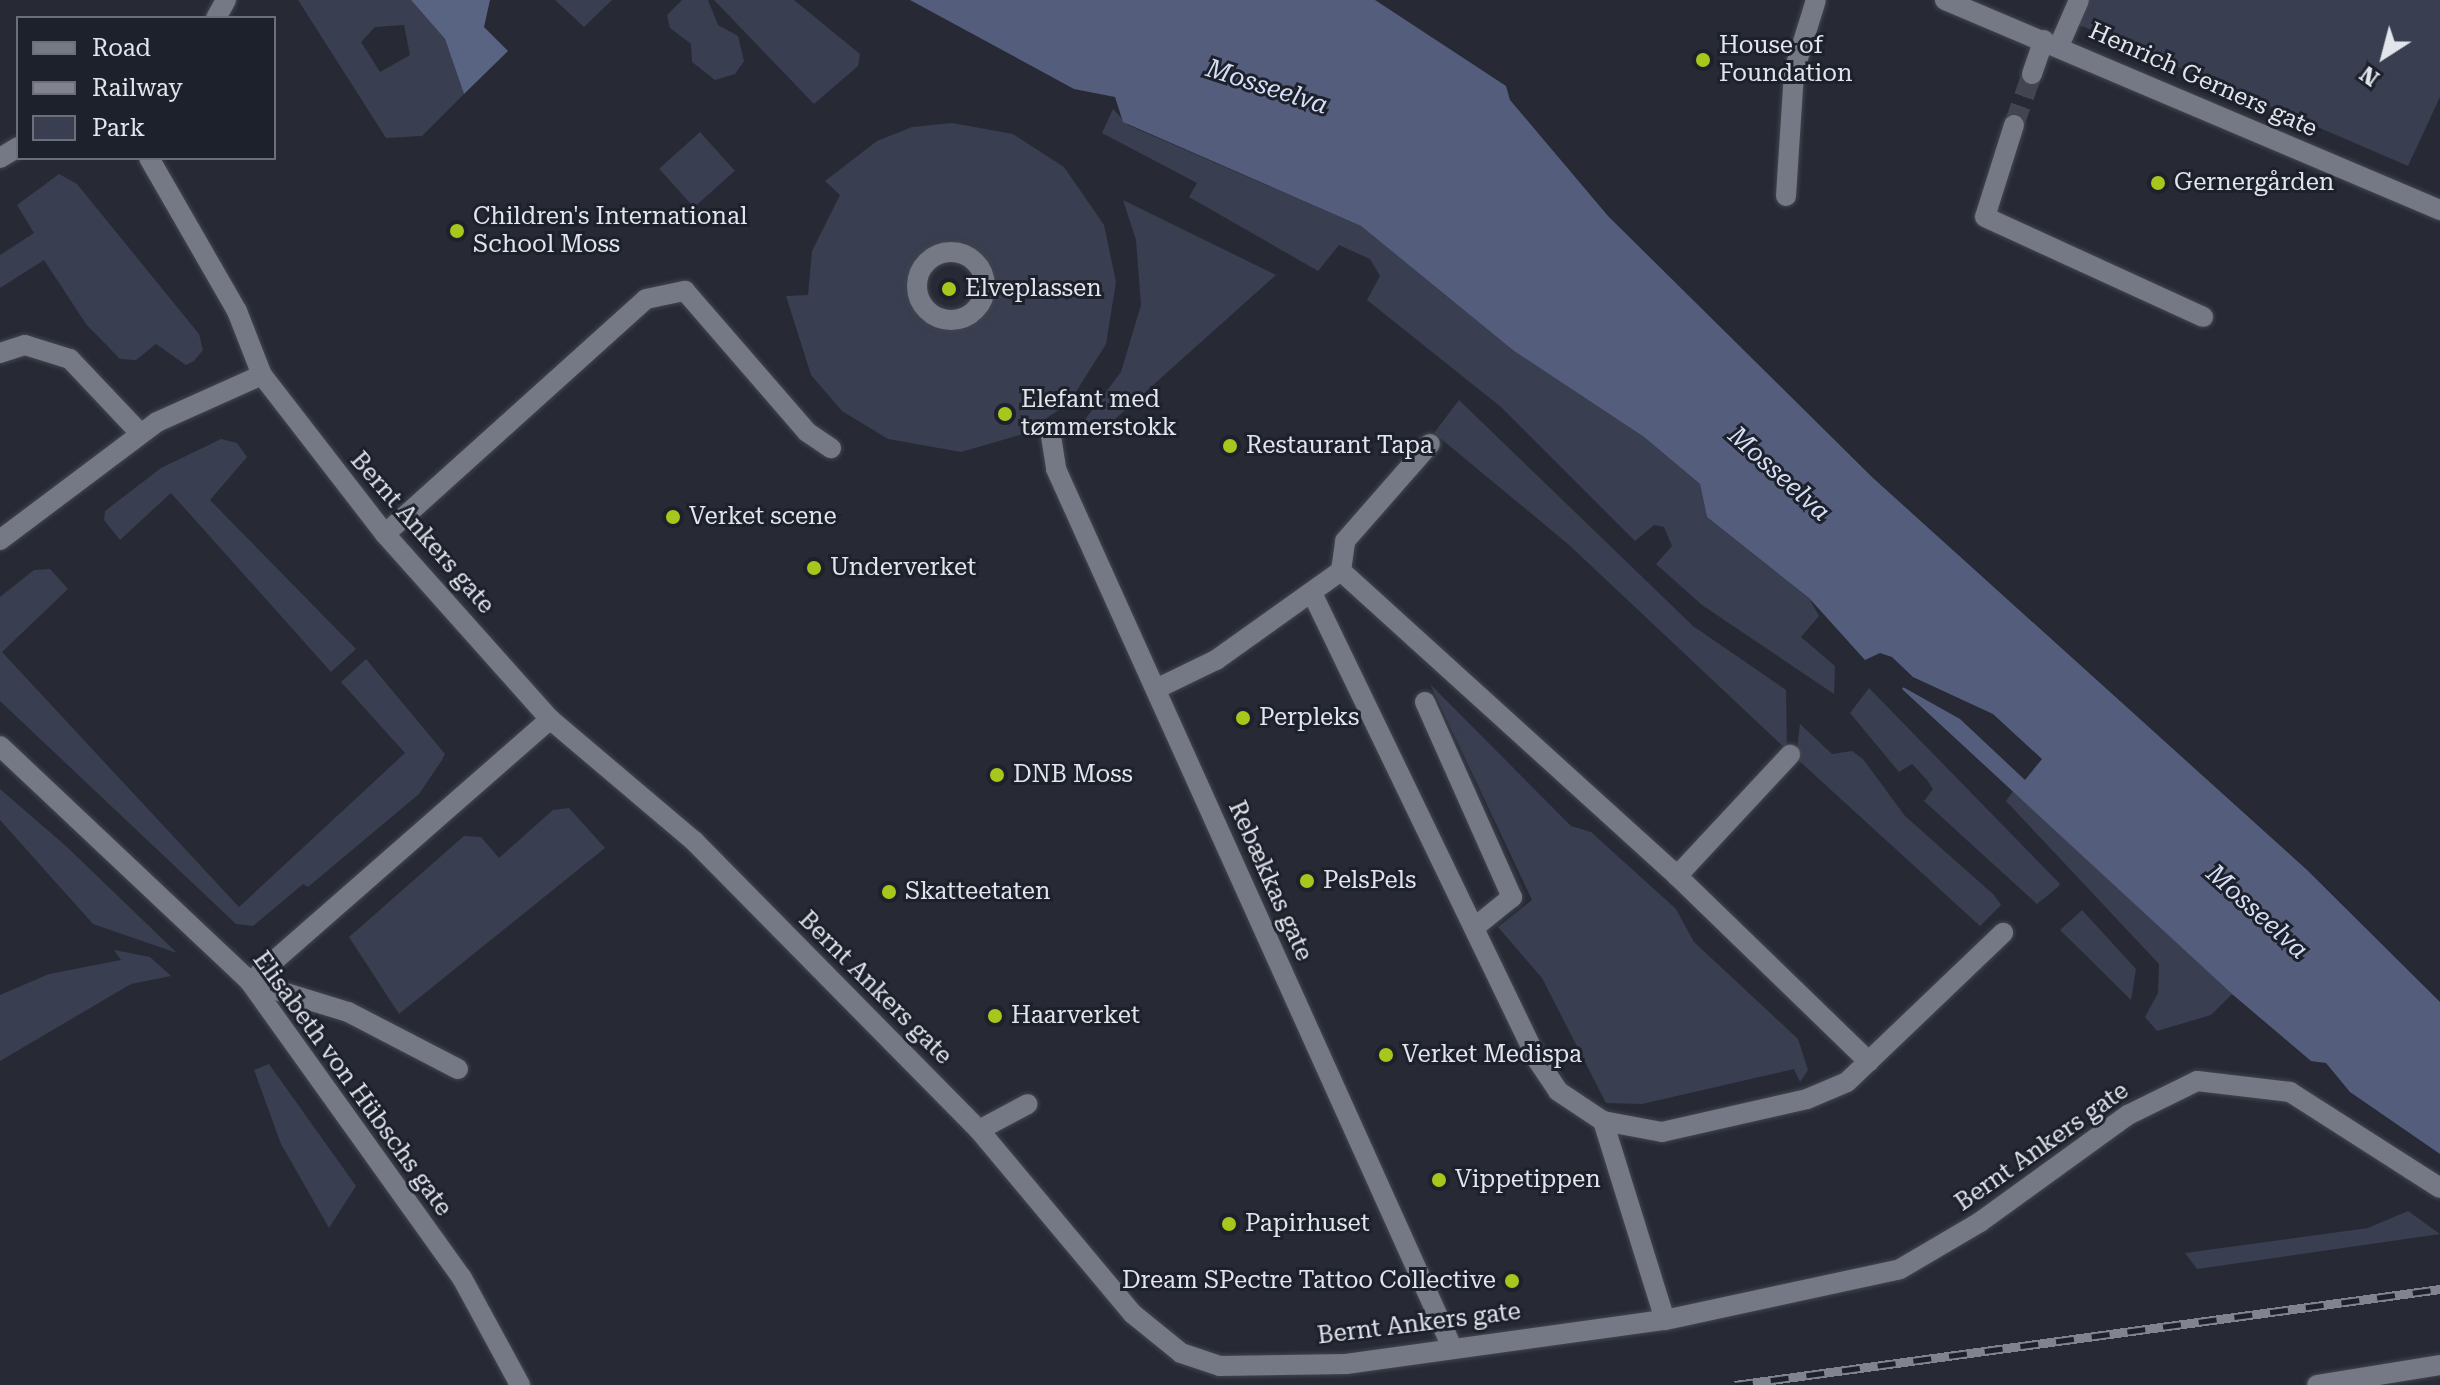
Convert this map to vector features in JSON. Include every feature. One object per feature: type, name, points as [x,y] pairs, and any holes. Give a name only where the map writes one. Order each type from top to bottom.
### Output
[{"type":"street","points":[[1786,196],[1794,71],[1816,0]]},
{"type":"street","name":"Henrich Gerners gate","points":[[1945,0],[2440,210]]},
{"type":"street","points":[[2032,74],[2079,0]]},
{"type":"street","points":[[2014,125],[1985,217],[2203,317]]},
{"type":"street","name":"Bernt Ankers gate","points":[[150,160],[237,311],[262,375],[385,534],[550,719],[694,841],[979,1130],[1133,1314],[1181,1353],[1220,1366],[1346,1364],[1451,1345],[1665,1320],[1900,1269],[2166,1095],[2197,1081],[2265,1084],[2290,1092],[2440,1188]]},
{"type":"street","points":[[385,534],[646,299],[685,291],[807,432],[831,448]]},
{"type":"street","points":[[0,353],[25,345],[70,359],[140,433]]},
{"type":"street","points":[[0,540],[140,433],[262,375]]},
{"type":"street","name":"Rebækkas gate","points":[[1051,436],[1056,469],[1451,1345]]},
{"type":"street","points":[[1156,689],[1216,660],[1313,595],[1341,571],[1345,541],[1430,444]]},
{"type":"street","points":[[1341,571],[1677,876],[1869,1062]]},
{"type":"street","points":[[1313,595],[1538,1061],[1558,1091],[1603,1121],[1662,1132],[1807,1099],[1869,1062],[2003,933]]},
{"type":"street","points":[[1425,702],[1512,897],[1475,927]]},
{"type":"street","points":[[250,982],[550,719]]},
{"type":"street","name":"Elisabeth von Hübschs gate","points":[[0,746],[250,982],[462,1278],[520,1385]]},
{"type":"street","points":[[1677,876],[1790,755]]},
{"type":"street","points":[[250,982],[348,1012],[458,1069]]},
{"type":"street","points":[[979,1130],[1028,1104]]},
{"type":"street","points":[[1603,1121],[1665,1320]]},
{"type":"street","points":[[2317,1385],[2440,1365]]},
{"type":"green space","points":[[298,0],[411,0],[445,39],[464,94],[422,136],[386,138]],"holes":[[[404,25],[410,55],[380,72],[361,42],[375,27]]]},
{"type":"green space","points":[[555,0],[612,0],[584,27]]},
{"type":"green space","points":[[682,0],[708,0],[718,25],[738,36],[744,61],[735,74],[715,80],[692,62],[691,44],[670,28],[667,15]]},
{"type":"green space","points":[[714,0],[794,0],[860,54],[858,66],[814,104]]},
{"type":"green space","points":[[2087,0],[2440,0],[2440,97],[2408,166],[2075,23]]},
{"type":"green space","points":[[1113,109],[1128,125],[1361,226],[1514,351],[1644,437],[1700,484],[1707,517],[1809,598],[1819,616],[1801,637],[1835,666],[1834,694],[1702,605],[1656,564],[1672,546],[1664,527],[1654,525],[1635,541],[1501,407],[1367,300],[1380,276],[1370,259],[1339,245],[1318,271],[1189,197],[1197,183],[1102,133]]},
{"type":"green space","points":[[952,123],[1013,134],[1064,167],[1104,225],[1116,282],[1106,344],[1069,403],[1023,434],[961,452],[888,439],[842,411],[811,375],[786,296],[808,295],[812,251],[840,195],[825,181],[877,141],[912,127]],"holes":[[[942,252],[966,254],[982,272],[984,296],[970,315],[947,321],[925,310],[916,289],[922,266]]]},
{"type":"green space","points":[[700,132],[735,171],[694,207],[659,169]]},
{"type":"green space","points":[[59,174],[77,184],[199,334],[203,350],[194,361],[186,365],[156,344],[136,360],[120,359],[86,324],[44,260],[0,288],[0,255],[34,233],[17,205]]},
{"type":"green space","points":[[1123,200],[1276,275],[1105,428],[1090,429],[1083,422],[1121,372],[1141,305],[1136,240]]},
{"type":"green space","points":[[1459,400],[1693,626],[1786,690],[1787,750],[1568,544],[1434,433]]},
{"type":"green space","points":[[221,439],[237,443],[247,457],[210,500],[356,649],[331,672],[171,493],[120,540],[104,520],[105,511],[161,468]]},
{"type":"green space","points":[[50,569],[68,589],[2,652],[239,907],[405,753],[341,682],[366,659],[445,754],[419,794],[308,887],[303,884],[253,926],[236,924],[0,701],[0,597],[34,570]]},
{"type":"green space","points":[[1430,684],[1571,826],[1591,832],[1676,909],[1694,942],[1798,1039],[1808,1070],[1800,1082],[1794,1069],[1642,1104],[1606,1103],[1542,978],[1498,927],[1532,900]]},
{"type":"green space","points":[[1869,688],[2060,884],[2058,887],[2037,904],[1924,801],[1933,789],[1927,780],[1912,764],[1899,772],[1850,713]]},
{"type":"green space","points":[[1800,724],[1832,754],[1852,751],[1863,759],[1905,816],[1994,895],[2001,905],[1980,926],[1796,758]]},
{"type":"green space","points":[[0,789],[67,847],[177,953],[93,924],[0,820]]},
{"type":"green space","points":[[2013,791],[2232,994],[2211,1015],[2157,1031],[2145,1017],[2158,993],[2159,964],[2006,801]]},
{"type":"green space","points":[[569,808],[605,848],[399,1014],[349,937],[464,836],[481,837],[499,858],[553,810]]},
{"type":"green space","points":[[2082,910],[2136,969],[2131,1000],[2060,930]]},
{"type":"green space","points":[[114,950],[150,957],[171,976],[131,984],[0,1061],[0,995],[49,974],[121,960]]},
{"type":"green space","points":[[269,1064],[356,1186],[329,1228],[281,1144],[254,1070]]},
{"type":"green space","points":[[2408,1211],[2440,1234],[2197,1269],[2185,1253],[2368,1228]]},
{"type":"shaded area","points":[[411,0],[490,0],[484,27],[508,51],[464,94],[445,39]]},
{"type":"water","name":"Mosseelva","points":[[910,0],[1375,0],[1506,86],[1510,100],[1608,216],[1873,478],[2307,870],[2440,1002],[2440,1154],[2350,1092],[2326,1063],[2311,1061],[2232,994],[1902,689],[1913,677],[1892,657],[1880,653],[1865,660],[1809,598],[1707,517],[1700,484],[1644,437],[1514,351],[1361,226],[1123,122],[1115,97],[1074,89]]},
{"type":"pier","points":[[1913,677],[1993,714],[2042,759],[2025,780],[1960,719],[1903,687]]},
{"type":"tunnel","points":[[2014,125],[2032,74]]},
{"type":"railway","points":[[1735,1385],[2440,1289]]},
{"type":"place","name":"House of Foundation","points":[[1703,60]]},
{"type":"place","name":"Gernergården","points":[[2158,183]]},
{"type":"place","name":"Children's International School Moss","points":[[457,231]]},
{"type":"place","name":"Elveplassen","points":[[949,289]]},
{"type":"place","name":"Elefant med tømmerstokk","points":[[1005,414]]},
{"type":"place","name":"Restaurant Tapa","points":[[1230,446]]},
{"type":"place","name":"Verket scene","points":[[673,517]]},
{"type":"place","name":"Underverket","points":[[814,568]]},
{"type":"place","name":"Perpleks","points":[[1243,718]]},
{"type":"place","name":"DNB Moss","points":[[997,775]]},
{"type":"place","name":"PelsPels","points":[[1307,881]]},
{"type":"place","name":"Skatteetaten","points":[[889,892]]},
{"type":"place","name":"Haarverket","points":[[995,1016]]},
{"type":"place","name":"Verket Medispa","points":[[1386,1055]]},
{"type":"place","name":"Vippetippen","points":[[1439,1180]]},
{"type":"place","name":"Papirhuset","points":[[1229,1224]]},
{"type":"place","name":"Dream SPectre Tattoo Collective","points":[[1512,1281]]}]
